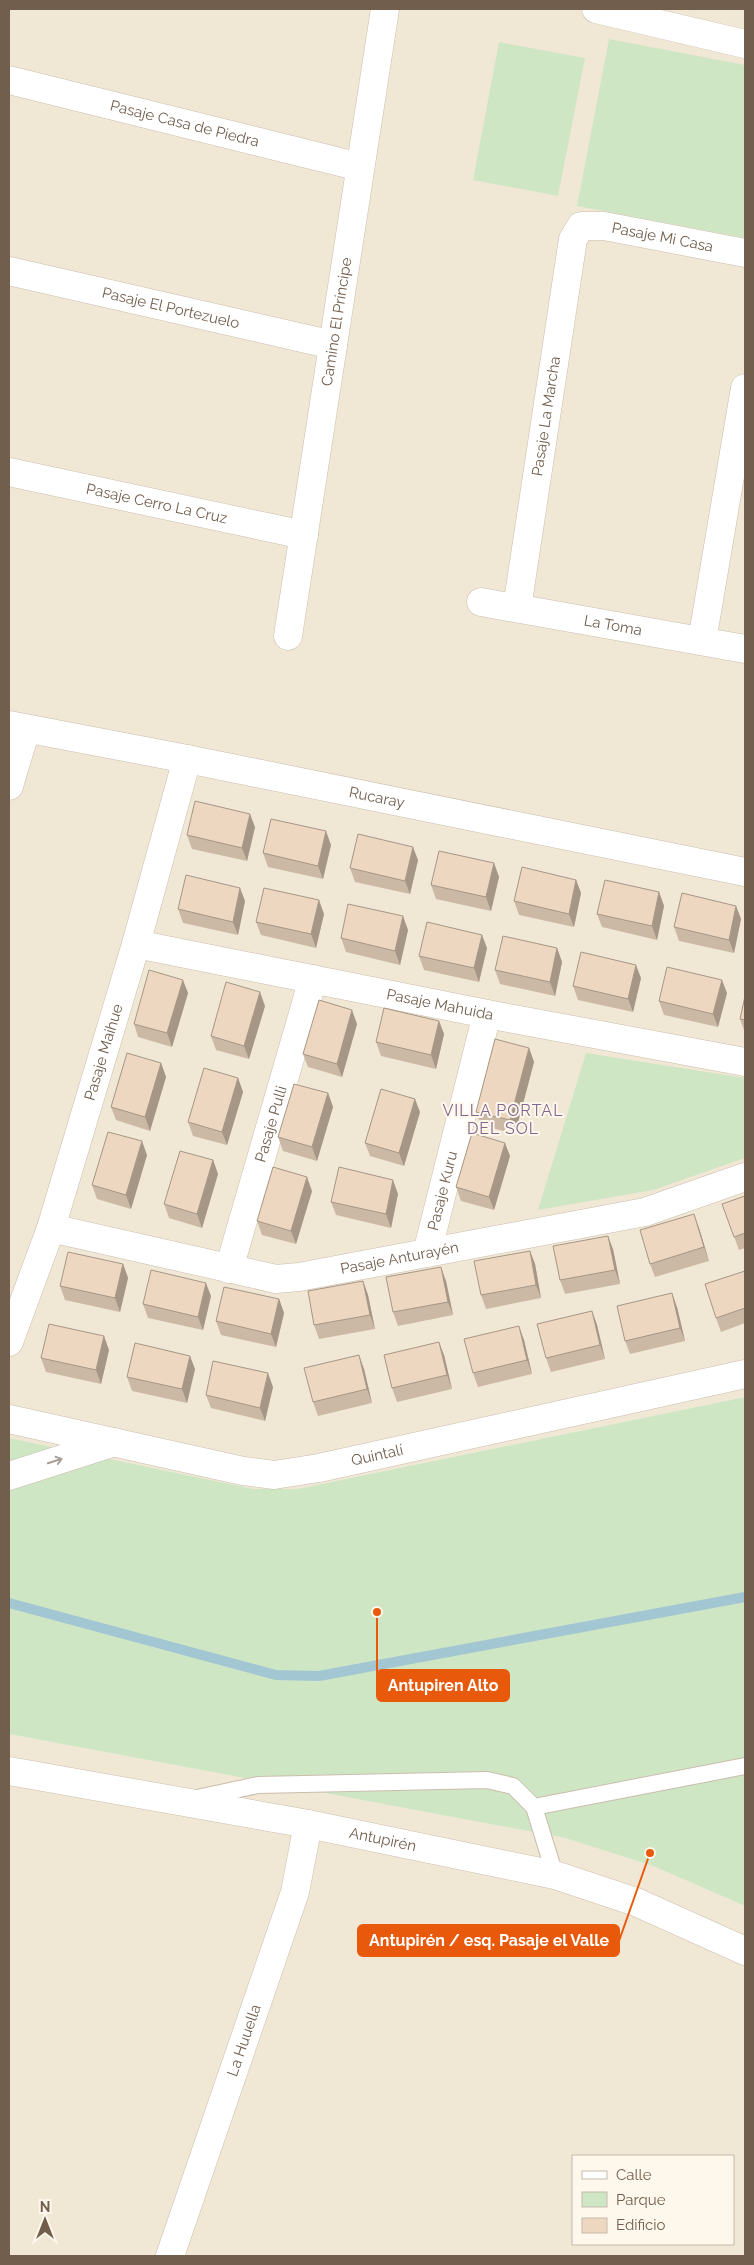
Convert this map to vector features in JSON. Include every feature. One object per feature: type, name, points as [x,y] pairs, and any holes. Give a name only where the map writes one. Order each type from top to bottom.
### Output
[{"type":"street","name":"Camino El Príncipe","points":[[288,636],[384,9]]},
{"type":"street","points":[[603,10],[745,44]]},
{"type":"street","name":"Pasaje Casa de Piedra","points":[[9,80],[360,167]]},
{"type":"street","name":"Pasaje Mi Casa","points":[[580,226],[604,226],[745,253]]},
{"type":"street","name":"Pasaje La Marcha","points":[[517,608],[573,239],[580,226]]},
{"type":"street","name":"Pasaje El Portezuelo","points":[[9,271],[333,345]]},
{"type":"street","points":[[702,641],[745,388]]},
{"type":"street","name":"Pasaje Cerro La Cruz","points":[[9,472],[304,534]]},
{"type":"street","name":"La Toma","points":[[481,602],[745,649]]},
{"type":"street","points":[[9,786],[17,727]]},
{"type":"street","name":"Rucaray","points":[[17,727],[187,758],[745,872]]},
{"type":"street","name":"Pasaje Maihue","points":[[9,1342],[51,1228],[136,944],[187,758]]},
{"type":"street","name":"Pasaje Mahuida","points":[[136,944],[487,1014],[745,1062]]},
{"type":"street","name":"Pasaje Pulli","points":[[229,1269],[313,979]]},
{"type":"street","name":"Pasaje Kuru","points":[[427,1252],[487,1014]]},
{"type":"street","name":"Pasaje Anturayén","points":[[51,1228],[276,1279],[299,1277],[645,1212],[745,1177]]},
{"type":"street","name":"Quintalí","points":[[9,1418],[243,1470],[274,1475],[319,1468],[745,1374]]},
{"type":"street","points":[[9,1476],[115,1442]]},
{"type":"street","name":"Antupirén","points":[[9,1771],[308,1824],[555,1875],[636,1902],[745,1951]]},
{"type":"street","name":"La Huuella","points":[[170,2256],[295,1892],[308,1824]]},
{"type":"lane","points":[[534,1806],[745,1766]]},
{"type":"lane","points":[[180,1802],[258,1786],[487,1780],[513,1786],[534,1806],[555,1875]]},
{"type":"shaded area","points":[[9,9],[745,9],[745,1397],[297,1489],[254,1489],[9,1438]]},
{"type":"shaded area","points":[[9,1734],[565,1838],[653,1866],[745,1906],[745,2256],[9,2256]]},
{"type":"green space","points":[[609,39],[745,65],[745,238],[577,206]]},
{"type":"green space","points":[[499,42],[585,58],[558,196],[473,180]]},
{"type":"green space","points":[[586,1053],[745,1078],[745,1158],[653,1190],[538,1210]]},
{"type":"green space","points":[[745,1397],[745,1906],[653,1866],[565,1838],[9,1734],[9,1438],[254,1489],[297,1489]]},
{"type":"building","points":[[195,801],[250,814],[242,848],[187,835]]},
{"type":"building","points":[[271,819],[326,831],[318,866],[263,853]]},
{"type":"building","points":[[358,834],[413,847],[405,881],[350,868]]},
{"type":"building","points":[[439,851],[494,863],[486,897],[431,885]]},
{"type":"building","points":[[522,867],[576,880],[569,914],[514,901]]},
{"type":"building","points":[[186,875],[240,888],[233,922],[178,909]]},
{"type":"building","points":[[605,880],[659,892],[652,926],[597,914]]},
{"type":"building","points":[[264,888],[319,900],[311,934],[256,922]]},
{"type":"building","points":[[682,893],[736,906],[729,940],[674,927]]},
{"type":"building","points":[[348,904],[403,916],[395,951],[341,938]]},
{"type":"building","points":[[427,922],[482,935],[474,968],[419,956]]},
{"type":"building","points":[[503,936],[557,948],[550,982],[495,970]]},
{"type":"building","points":[[581,952],[636,965],[628,999],[573,986]]},
{"type":"building","points":[[667,967],[722,980],[713,1014],[659,1001]]},
{"type":"building","points":[[149,970],[183,980],[167,1033],[134,1024]]},
{"type":"building","points":[[226,982],[260,992],[244,1046],[211,1036]]},
{"type":"building","points":[[745,996],[745,1020],[740,1019]]},
{"type":"building","points":[[319,1000],[352,1010],[337,1064],[303,1054]]},
{"type":"building","points":[[384,1008],[439,1021],[431,1055],[376,1042]]},
{"type":"building","points":[[495,1039],[529,1048],[510,1120],[476,1112]]},
{"type":"building","points":[[127,1053],[161,1063],[145,1117],[111,1107]]},
{"type":"building","points":[[204,1068],[238,1078],[222,1132],[188,1122]]},
{"type":"building","points":[[294,1084],[328,1093],[312,1147],[278,1137]]},
{"type":"building","points":[[381,1089],[415,1099],[399,1153],[365,1143]]},
{"type":"building","points":[[108,1132],[142,1141],[126,1195],[92,1185]]},
{"type":"building","points":[[472,1133],[505,1143],[489,1197],[456,1187]]},
{"type":"building","points":[[180,1151],[213,1160],[197,1214],[164,1204]]},
{"type":"building","points":[[273,1167],[307,1177],[291,1231],[257,1221]]},
{"type":"building","points":[[339,1167],[393,1180],[386,1214],[331,1202]]},
{"type":"building","points":[[745,1196],[745,1233],[734,1237],[722,1204]]},
{"type":"building","points":[[694,1214],[704,1247],[650,1264],[640,1230]]},
{"type":"building","points":[[608,1236],[615,1270],[560,1280],[553,1246]]},
{"type":"building","points":[[530,1251],[536,1285],[481,1295],[474,1261]]},
{"type":"building","points":[[68,1252],[123,1264],[115,1298],[60,1286]]},
{"type":"building","points":[[441,1267],[448,1302],[393,1312],[386,1277]]},
{"type":"building","points":[[151,1270],[206,1283],[198,1317],[143,1304]]},
{"type":"building","points":[[745,1271],[745,1308],[716,1318],[705,1284]]},
{"type":"building","points":[[363,1281],[370,1315],[314,1325],[308,1291]]},
{"type":"building","points":[[224,1287],[279,1299],[271,1334],[216,1321]]},
{"type":"building","points":[[672,1293],[680,1328],[625,1341],[617,1306]]},
{"type":"building","points":[[592,1311],[600,1345],[546,1358],[537,1324]]},
{"type":"building","points":[[49,1324],[104,1336],[96,1370],[41,1358]]},
{"type":"building","points":[[519,1326],[527,1360],[473,1373],[464,1339]]},
{"type":"building","points":[[439,1342],[447,1375],[392,1388],[384,1355]]},
{"type":"building","points":[[135,1343],[190,1356],[182,1389],[127,1377]]},
{"type":"building","points":[[359,1355],[367,1389],[313,1402],[304,1368]]},
{"type":"building","points":[[213,1361],[268,1373],[260,1408],[206,1395]]},
{"type":"waterway","points":[[9,1603],[276,1675],[319,1676],[745,1597]]},
{"type":"place","name":"Antupiren Alto","points":[[377,1612]]},
{"type":"place","name":"Antupirén / esq. Pasaje el Valle","points":[[650,1853]]},
{"type":"district","name":"VILLA PORTAL DEL SOL","points":[[503,1119]]}]
